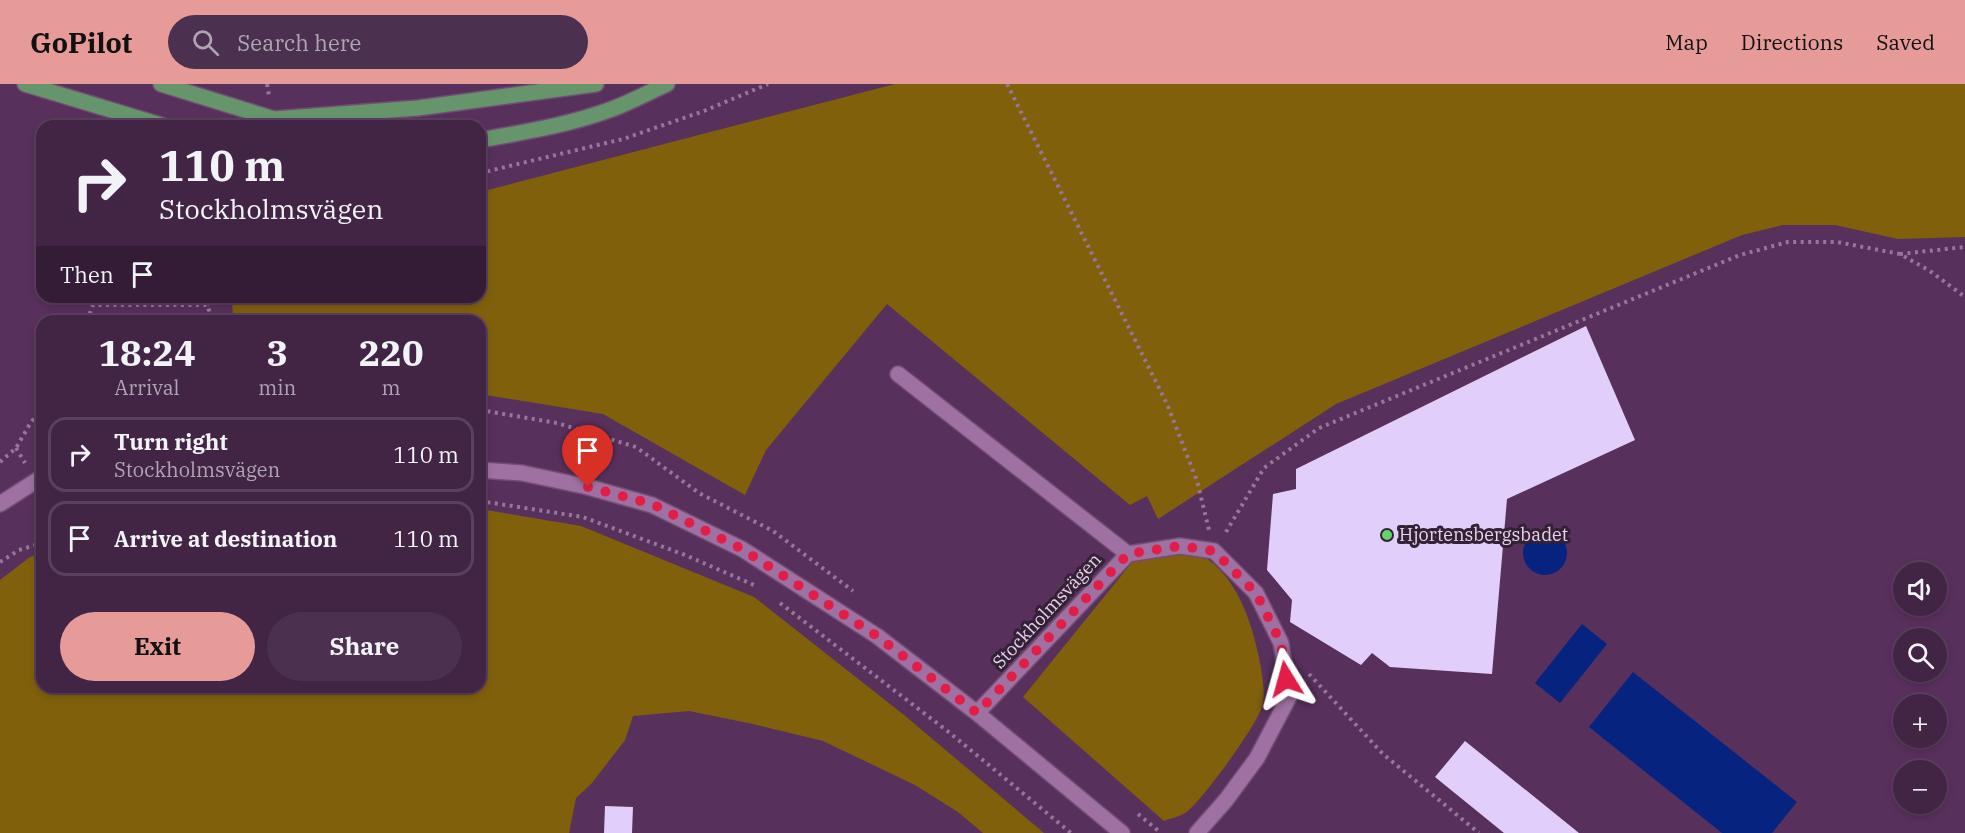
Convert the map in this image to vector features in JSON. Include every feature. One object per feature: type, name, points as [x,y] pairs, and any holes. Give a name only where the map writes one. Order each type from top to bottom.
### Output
[{"type":"main road","points":[[25,84],[144,120]]},
{"type":"main road","points":[[161,84],[274,119],[418,108],[596,84]]},
{"type":"main road","points":[[486,139],[584,118],[613,109],[667,84]]},
{"type":"street","points":[[898,374],[1128,554]]},
{"type":"street","points":[[486,470],[522,473],[652,504],[742,549],[877,636],[977,713],[1122,833]]},
{"type":"street","points":[[0,504],[36,481]]},
{"type":"street","name":"Stockholmsvägen","points":[[977,713],[1128,554],[1180,546],[1214,551]]},
{"type":"street","points":[[1197,833],[1226,800],[1257,758],[1288,697],[1281,643],[1256,593],[1214,551]]},
{"type":"path","points":[[486,172],[623,139],[704,111],[768,84]]},
{"type":"path","points":[[1007,84],[1167,404],[1197,481],[1214,551]]},
{"type":"path","points":[[1214,551],[1264,468],[1319,428],[1740,255],[1788,242],[1837,242],[1900,255],[1930,271],[1965,297]]},
{"type":"path","points":[[1900,255],[1965,247]]},
{"type":"path","points":[[89,315],[93,305],[207,305],[211,315]]},
{"type":"path","points":[[0,462],[16,448],[36,417]]},
{"type":"path","points":[[486,502],[583,517],[685,555],[760,588]]},
{"type":"path","points":[[0,562],[18,550],[36,545]]},
{"type":"path","points":[[779,602],[950,733],[1071,833]]},
{"type":"path","points":[[1281,643],[1383,754],[1479,833]]},
{"type":"shaded area","points":[[895,84],[1965,84],[1965,237],[1898,239],[1835,225],[1783,225],[1742,235],[1336,404],[1158,519],[1147,496],[1130,505],[887,304],[766,450],[745,495],[603,414],[486,395],[486,315],[233,315],[232,303],[486,303],[486,190]]},
{"type":"shaded area","points":[[486,510],[581,526],[754,597],[904,715],[1044,833],[983,833],[958,812],[915,785],[823,741],[689,711],[633,716],[625,740],[592,783],[576,798],[569,833],[0,833],[0,580],[36,555],[36,693],[486,693]]},
{"type":"shaded area","points":[[1545,531],[1561,537],[1567,553],[1561,569],[1545,575],[1529,569],[1523,553],[1529,537]]},
{"type":"shaded area","points":[[1146,545],[1188,548],[1208,559],[1221,571],[1248,617],[1258,651],[1264,689],[1263,704],[1257,718],[1214,781],[1185,813],[1164,821],[1023,697]]},
{"type":"shaded area","points":[[1582,624],[1607,644],[1560,703],[1535,683]]},
{"type":"shaded area","points":[[1633,672],[1797,802],[1772,833],[1722,833],[1589,727]]},
{"type":"building","name":"Hjortensbergsbadet","points":[[1586,326],[1635,440],[1507,499],[1492,674],[1390,667],[1372,653],[1361,665],[1290,622],[1292,600],[1267,570],[1273,494],[1296,489],[1296,469]]},
{"type":"building","points":[[1465,741],[1579,833],[1504,833],[1435,777]]},
{"type":"building","points":[[605,806],[633,807],[632,833],[604,833]]},
{"type":"place","name":"Hjortensbergsbadet","points":[[1387,535]]},
{"type":"route","points":[[588,487],[652,504],[742,549],[877,636],[977,713],[1128,554],[1180,546],[1214,551],[1256,593],[1281,643],[1286,679]]}]
